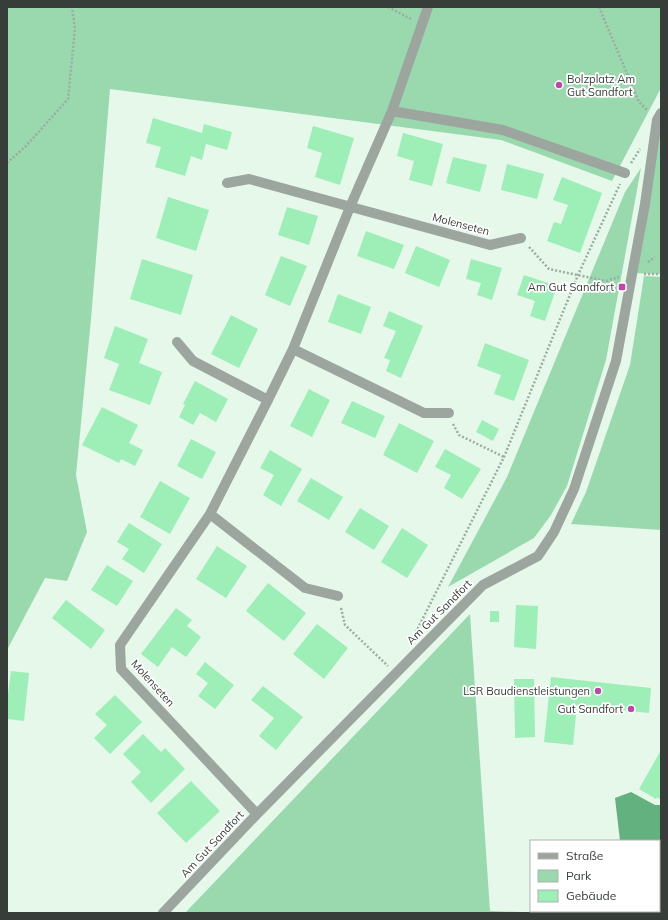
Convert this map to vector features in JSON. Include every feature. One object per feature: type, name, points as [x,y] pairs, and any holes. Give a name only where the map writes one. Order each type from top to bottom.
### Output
[{"type":"street","name":"Molenseten","points":[[257,814],[121,668],[120,644],[210,514],[293,349],[350,207],[392,111],[428,7]]},
{"type":"street","points":[[392,111],[503,130],[625,173]]},
{"type":"street","name":"Am Gut Sandfort","points":[[163,913],[395,672],[483,585],[538,556],[554,532],[574,489],[616,362],[645,204],[659,117]]},
{"type":"street","name":"Molenseten","points":[[227,182],[249,179],[490,245],[521,238]]},
{"type":"street","points":[[177,342],[193,361],[268,400]]},
{"type":"street","points":[[293,349],[424,414],[449,413]]},
{"type":"street","points":[[210,514],[305,588],[338,596]]},
{"type":"path","points":[[7,163],[26,146],[68,99],[75,29],[72,7]]},
{"type":"path","points":[[388,7],[422,24]]},
{"type":"path","points":[[599,7],[639,102],[659,117]]},
{"type":"path","points":[[412,639],[504,457],[578,275],[625,173]]},
{"type":"path","points":[[521,238],[549,269],[578,275]]},
{"type":"path","points":[[449,413],[459,435],[504,457]]},
{"type":"path","points":[[338,596],[345,625],[395,672]]},
{"type":"green space","points":[[7,7],[661,7],[661,88],[612,181],[501,140],[110,89],[91,319],[76,475],[87,532],[67,581],[45,578],[7,650]]},
{"type":"green space","points":[[661,113],[661,274],[633,273]]},
{"type":"green space","points":[[641,168],[606,360],[567,486],[551,515],[534,538],[448,587],[507,477],[625,192]]},
{"type":"green space","points":[[644,276],[661,277],[661,530],[571,524],[586,492],[630,365]]},
{"type":"green space","points":[[470,614],[490,911],[549,913],[185,913]]},
{"type":"shaded area","points":[[631,792],[655,805],[661,805],[661,906],[660,840],[620,840],[615,798]]},
{"type":"building","points":[[153,118],[202,133],[204,124],[232,132],[227,150],[206,144],[202,160],[191,156],[185,176],[155,167],[161,147],[146,143]]},
{"type":"building","points":[[313,126],[354,138],[340,185],[315,177],[322,153],[307,148]]},
{"type":"building","points":[[403,133],[443,144],[432,186],[409,180],[414,161],[397,156]]},
{"type":"building","points":[[453,157],[487,165],[480,192],[446,183]]},
{"type":"building","points":[[507,164],[544,174],[537,199],[501,190]]},
{"type":"building","points":[[562,177],[602,193],[580,253],[547,241],[554,222],[561,224],[568,205],[553,200]]},
{"type":"building","points":[[168,197],[209,210],[196,251],[156,238]]},
{"type":"building","points":[[287,207],[318,216],[309,245],[278,235]]},
{"type":"building","points":[[366,231],[404,245],[394,269],[357,256]]},
{"type":"building","points":[[416,246],[450,260],[439,287],[405,273]]},
{"type":"building","points":[[281,256],[307,266],[290,306],[265,295]]},
{"type":"building","points":[[142,259],[193,275],[181,315],[130,299]]},
{"type":"building","points":[[471,259],[502,268],[492,300],[477,295],[481,283],[466,279]]},
{"type":"building","points":[[524,275],[557,286],[545,321],[530,316],[535,301],[517,295]]},
{"type":"building","points":[[338,294],[371,307],[361,334],[328,322]]},
{"type":"building","points":[[389,311],[423,326],[401,378],[386,371],[390,360],[384,358],[396,331],[383,326]]},
{"type":"building","points":[[231,315],[258,329],[239,368],[211,354]]},
{"type":"building","points":[[115,326],[148,339],[139,363],[162,372],[150,405],[109,390],[119,364],[104,358]]},
{"type":"building","points":[[485,343],[529,360],[514,401],[494,394],[501,375],[477,366]]},
{"type":"building","points":[[195,381],[228,399],[216,422],[200,413],[193,425],[179,417],[185,405],[183,404]]},
{"type":"building","points":[[309,389],[330,400],[312,437],[290,426]]},
{"type":"building","points":[[352,401],[385,416],[375,438],[341,423]]},
{"type":"building","points":[[102,407],[138,425],[129,443],[143,450],[135,466],[121,459],[119,463],[82,445]]},
{"type":"building","points":[[482,420],[499,429],[493,441],[476,432]]},
{"type":"building","points":[[399,423],[434,441],[417,473],[383,455]]},
{"type":"building","points":[[191,439],[216,452],[202,479],[177,466]]},
{"type":"building","points":[[445,449],[481,469],[462,499],[444,488],[451,475],[435,467]]},
{"type":"building","points":[[270,450],[302,469],[281,506],[263,495],[274,475],[260,468]]},
{"type":"building","points":[[311,478],[343,497],[329,520],[297,501]]},
{"type":"building","points":[[160,481],[190,498],[170,534],[140,517]]},
{"type":"building","points":[[360,508],[389,526],[374,550],[345,532]]},
{"type":"building","points":[[129,523],[162,544],[144,573],[122,559],[129,549],[117,542]]},
{"type":"building","points":[[402,528],[428,545],[407,578],[381,562]]},
{"type":"building","points":[[217,546],[247,566],[226,598],[196,579]]},
{"type":"building","points":[[107,565],[133,581],[117,606],[91,590]]},
{"type":"building","points":[[268,583],[306,613],[284,641],[246,611]]},
{"type":"building","points":[[66,600],[105,630],[91,649],[52,618]]},
{"type":"building","points":[[516,605],[538,606],[536,649],[514,647]]},
{"type":"building","points":[[176,608],[192,620],[187,626],[201,637],[186,657],[172,647],[158,667],[141,654]]},
{"type":"building","points":[[490,611],[499,611],[499,622],[490,622]]},
{"type":"building","points":[[317,624],[348,648],[324,679],[293,654]]},
{"type":"building","points":[[205,662],[234,685],[215,709],[198,696],[208,683],[196,674]]},
{"type":"building","points":[[11,671],[29,673],[24,721],[7,719],[7,694]]},
{"type":"building","name":"Gut Sandfort","points":[[551,677],[651,688],[649,713],[577,705],[573,745],[544,742]]},
{"type":"building","points":[[514,679],[534,679],[535,737],[515,738]]},
{"type":"building","points":[[263,686],[303,717],[276,750],[259,736],[274,718],[251,700]]},
{"type":"building","points":[[115,695],[142,722],[110,754],[94,738],[107,725],[95,714]]},
{"type":"building","points":[[143,734],[161,752],[165,748],[185,769],[151,803],[131,782],[141,772],[123,754]]},
{"type":"building","points":[[661,750],[661,800],[657,797],[656,799],[639,789]]},
{"type":"building","points":[[191,781],[220,811],[186,843],[157,813]]},
{"type":"place","name":"Bolzplatz Am Gut Sandfort","points":[[559,85]]},
{"type":"place","name":"Am Gut Sandfort","points":[[622,287]]},
{"type":"place","name":"LSR Baudienstleistungen","points":[[598,691]]},
{"type":"place","name":"Gut Sandfort","points":[[631,709]]}]
